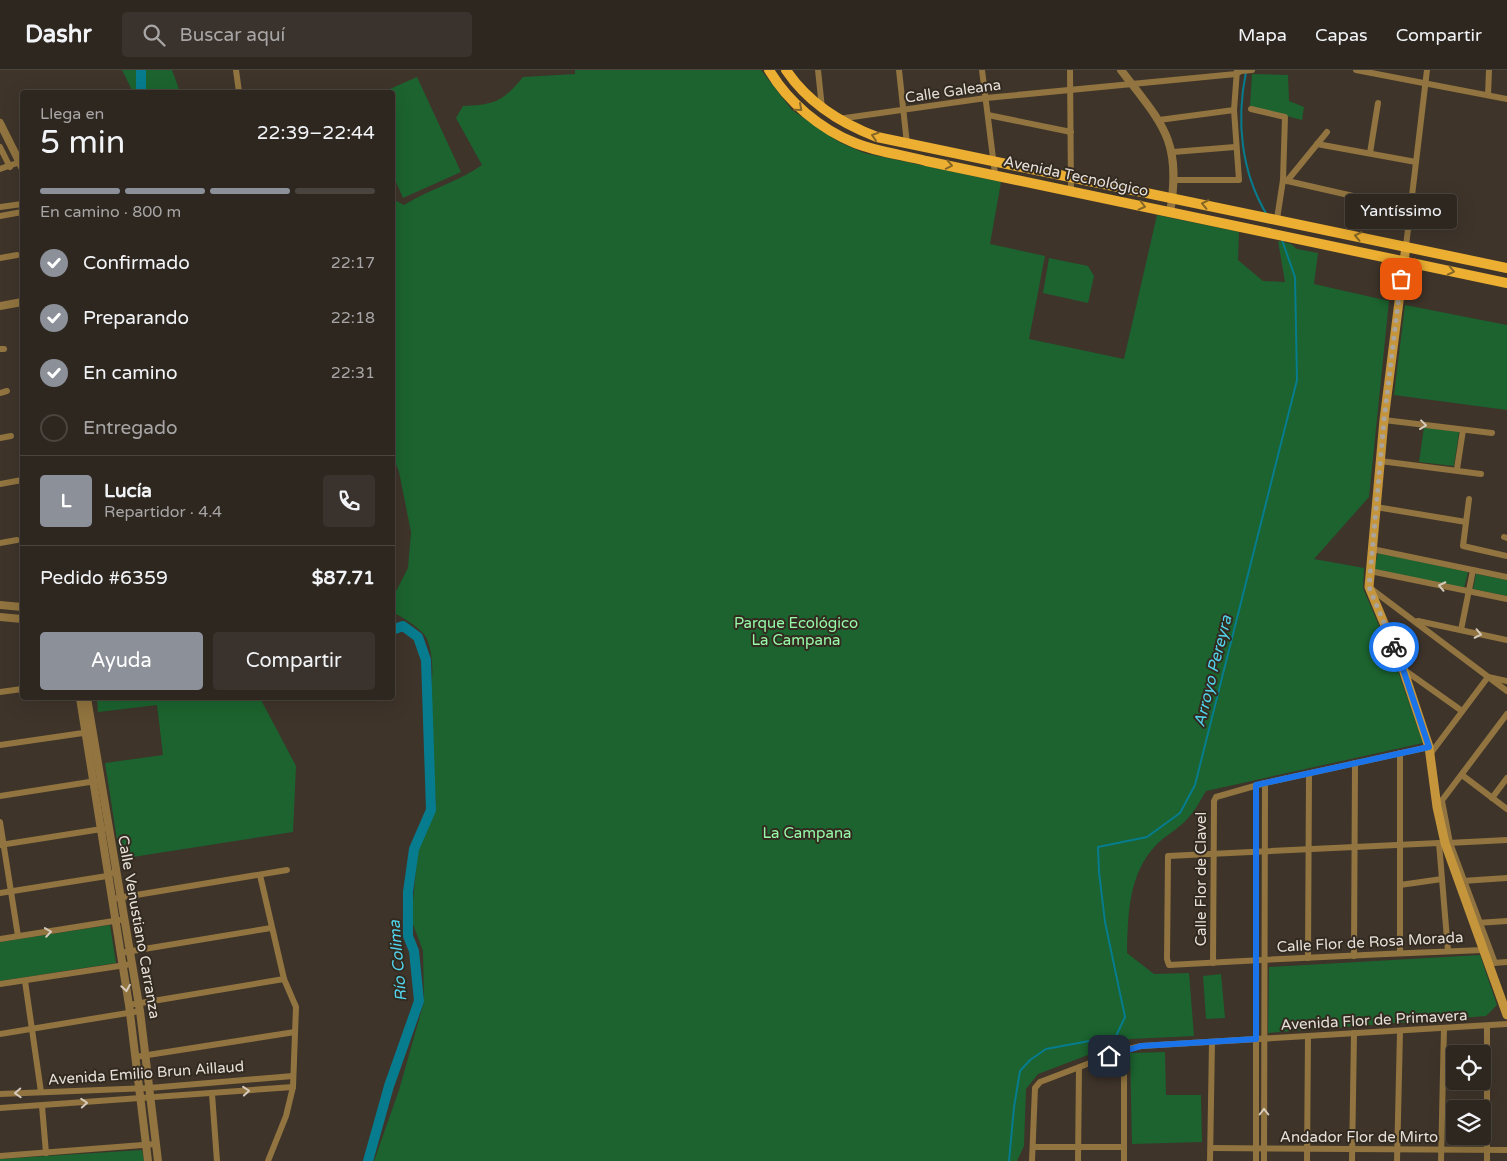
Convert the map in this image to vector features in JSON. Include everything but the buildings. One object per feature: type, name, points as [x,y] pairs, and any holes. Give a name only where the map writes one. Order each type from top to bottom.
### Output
[{"type":"main road","name":"Avenida Tecnológico","points":[[769,70],[783,90],[803,112],[826,128],[855,143],[926,161],[996,174],[1170,213],[1507,283]]},
{"type":"main road","name":"Avenida Tecnológico","points":[[786,70],[807,96],[822,109],[837,119],[877,137],[1173,197],[1507,268]]},
{"type":"main road","points":[[1406,246],[1384,420],[1369,587],[1403,669],[1430,750],[1445,843],[1462,881],[1477,923],[1483,950],[1492,963],[1505,1007]]},
{"type":"street","points":[[236,70],[239,90]]},
{"type":"street","points":[[818,70],[822,109]]},
{"type":"street","points":[[898,70],[907,144]]},
{"type":"street","points":[[982,70],[996,174]]},
{"type":"street","points":[[1070,70],[1071,190]]},
{"type":"street","points":[[1122,70],[1159,120],[1173,152],[1174,180],[1170,213]]},
{"type":"street","name":"Calle Galeana","points":[[837,119],[986,98],[1252,70]]},
{"type":"street","points":[[1356,70],[1507,99]]},
{"type":"street","points":[[1406,246],[1427,70]]},
{"type":"street","points":[[1488,95],[1489,70]]},
{"type":"street","points":[[1174,180],[1239,180],[1235,147],[1234,110],[1238,71]]},
{"type":"street","points":[[1370,153],[1378,103]]},
{"type":"street","points":[[1159,120],[1234,110]]},
{"type":"street","points":[[1252,110],[1285,117],[1285,180],[1276,219]]},
{"type":"street","points":[[988,115],[1071,132]]},
{"type":"street","points":[[0,123],[20,158]]},
{"type":"street","points":[[1285,180],[1327,132]]},
{"type":"street","points":[[1317,144],[1416,162]]},
{"type":"street","points":[[0,147],[10,167]]},
{"type":"street","points":[[1173,152],[1235,147]]},
{"type":"street","points":[[0,169],[10,167],[20,161]]},
{"type":"street","points":[[1285,180],[1410,209]]},
{"type":"street","points":[[0,207],[20,204]]},
{"type":"street","points":[[0,216],[20,212]]},
{"type":"street","points":[[0,258],[17,255]]},
{"type":"street","points":[[0,306],[20,302]]},
{"type":"street","points":[[1384,420],[1492,433]]},
{"type":"street","points":[[1457,469],[1463,430]]},
{"type":"street","points":[[0,438],[11,436]]},
{"type":"street","points":[[1380,461],[1457,469],[1480,474]]},
{"type":"street","points":[[0,484],[20,480]]},
{"type":"street","points":[[1469,499],[1463,546],[1507,556]]},
{"type":"street","points":[[1376,507],[1466,522]]},
{"type":"street","points":[[0,543],[17,540]]},
{"type":"street","points":[[1372,549],[1507,577]]},
{"type":"street","points":[[1370,570],[1507,599]]},
{"type":"street","points":[[1461,630],[1473,570]]},
{"type":"street","points":[[1369,587],[1507,691]]},
{"type":"street","points":[[0,605],[20,607]]},
{"type":"street","points":[[0,617],[20,619]]},
{"type":"street","points":[[1414,620],[1507,640]]},
{"type":"street","points":[[1403,669],[1462,711]]},
{"type":"street","points":[[1488,677],[1507,680]]},
{"type":"street","points":[[1256,1161],[1256,785],[1400,753],[1430,750],[1488,677]]},
{"type":"street","points":[[0,692],[20,689]]},
{"type":"street","name":"Calle Venustiano Carranza","points":[[81,700],[89,732]]},
{"type":"street","name":"Calle Venustiano Carranza","points":[[87,700],[89,732],[104,829],[115,871],[116,899],[120,920],[130,951],[139,1008],[158,1161]]},
{"type":"street","points":[[1439,804],[1507,714]]},
{"type":"street","points":[[0,745],[89,732]]},
{"type":"street","points":[[1400,753],[1400,954]]},
{"type":"street","points":[[1354,763],[1354,956]]},
{"type":"street","points":[[1308,958],[1309,774]]},
{"type":"street","points":[[1462,775],[1507,809]]},
{"type":"street","points":[[1492,798],[1507,778]]},
{"type":"street","points":[[0,796],[96,781]]},
{"type":"street","points":[[1264,1161],[1265,783]]},
{"type":"street","name":"Calle Flor de Clavel","points":[[1213,962],[1214,801],[1216,797],[1256,785]]},
{"type":"street","points":[[0,822],[18,936]]},
{"type":"street","points":[[2,844],[104,829]]},
{"type":"street","name":"Calle Venustiano Carranza","points":[[104,829],[107,876],[116,899]]},
{"type":"street","points":[[1214,854],[1507,840]]},
{"type":"street","points":[[1445,843],[1442,879],[1448,951]]},
{"type":"street","name":"Calle Flor de Rosa Morada","points":[[1214,854],[1168,856],[1167,959],[1169,965],[1483,950]]},
{"type":"street","points":[[116,899],[287,870]]},
{"type":"street","points":[[0,893],[107,876],[115,871]]},
{"type":"street","points":[[260,875],[284,979],[296,1007],[293,1087],[286,1116],[268,1161]]},
{"type":"street","points":[[1462,881],[1507,878]]},
{"type":"street","points":[[1400,885],[1442,879]]},
{"type":"street","points":[[0,939],[120,920]]},
{"type":"street","name":"Calle Venustiano Carranza","points":[[120,920],[120,953],[148,1161]]},
{"type":"street","points":[[1507,921],[1477,923],[1492,963],[1507,962]]},
{"type":"street","points":[[120,953],[271,928]]},
{"type":"street","points":[[0,984],[132,964]]},
{"type":"street","points":[[0,1034],[284,979]]},
{"type":"street","points":[[25,981],[41,1092]]},
{"type":"street","name":"Avenida Flor de Primavera","points":[[1033,1147],[1035,1088],[1040,1082],[1124,1050],[1141,1046],[1507,1024]]},
{"type":"street","points":[[1487,1026],[1487,1161]]},
{"type":"street","points":[[1442,1161],[1444,1028]]},
{"type":"street","points":[[1398,1161],[1400,1031]]},
{"type":"street","points":[[135,1057],[295,1032]]},
{"type":"street","points":[[1352,1161],[1354,1033]]},
{"type":"street","points":[[1307,1161],[1308,1036]]},
{"type":"street","points":[[1210,1161],[1212,1042]]},
{"type":"street","points":[[1124,1050],[1124,1161]]},
{"type":"street","points":[[1078,1161],[1079,1068]]},
{"type":"street","name":"Avenida Emilio Brun Aillaud","points":[[0,1094],[150,1088],[293,1076]]},
{"type":"street","name":"Avenida Emilio Brun Aillaud","points":[[0,1108],[293,1087]]},
{"type":"street","points":[[212,1094],[217,1161]]},
{"type":"street","points":[[42,1106],[46,1153]]},
{"type":"street","points":[[0,1156],[156,1144]]},
{"type":"street","points":[[1032,1161],[1033,1147],[1124,1147]]},
{"type":"street","name":"Andador Flor de Mirto","points":[[1210,1148],[1507,1150]]},
{"type":"green space","points":[[122,70],[172,70],[179,90],[132,90]]},
{"type":"green space","name":"Parque Ecológico La Campana","points":[[575,70],[761,70],[792,110],[839,142],[864,153],[1001,182],[990,244],[1045,256],[1029,339],[1124,359],[1157,215],[1239,232],[1238,260],[1263,281],[1285,282],[1278,241],[1291,244],[1297,249],[1318,253],[1314,284],[1389,301],[1369,497],[1314,559],[1364,568],[1363,588],[1398,671],[1423,743],[1206,791],[1189,818],[1160,841],[1147,856],[1135,881],[1128,924],[1127,953],[1154,974],[1189,973],[1194,1036],[1130,1039],[1038,1074],[1026,1089],[1024,1146],[1017,1161],[374,1161],[399,1090],[424,1002],[423,951],[411,919],[419,843],[436,809],[430,691],[432,671],[430,649],[426,637],[420,630],[395,614],[395,593],[408,568],[411,532],[399,472],[395,461],[395,199],[404,205],[482,165],[456,118],[463,106],[491,103],[498,100],[510,92],[523,77],[575,74]]},
{"type":"green space","points":[[1252,74],[1288,75],[1289,101],[1304,107],[1302,120],[1250,106]]},
{"type":"green space","points":[[417,77],[461,172],[403,198],[395,180],[395,90],[388,90]]},
{"type":"green space","points":[[1049,258],[1088,266],[1094,276],[1088,303],[1043,293]]},
{"type":"green space","points":[[1405,305],[1507,325],[1507,410],[1394,395]]},
{"type":"green space","points":[[1424,427],[1459,432],[1454,466],[1419,462]]},
{"type":"green space","points":[[1378,553],[1468,572],[1464,588],[1374,569]]},
{"type":"green space","points":[[1476,574],[1507,580],[1507,596],[1473,589]]},
{"type":"green space","points":[[97,700],[261,700],[296,766],[293,832],[120,859],[105,763],[163,755],[157,705],[98,712]]},
{"type":"green space","points":[[110,925],[116,963],[0,981],[0,942]]},
{"type":"green space","points":[[1480,955],[1497,1005],[1486,1016],[1268,1033],[1269,967]]},
{"type":"green space","points":[[1221,974],[1225,1018],[1206,1019],[1203,976]]},
{"type":"green space","points":[[1165,1052],[1166,1095],[1201,1095],[1202,1142],[1132,1144],[1130,1053]]},
{"type":"green space","points":[[142,1150],[144,1161],[0,1161],[0,1159]]},
{"type":"waterway","name":"Río Colima","points":[[141,70],[141,90]]},
{"type":"waterway","name":"Arroyo Pereyra","points":[[1246,72],[1241,109],[1243,146],[1251,181],[1267,215]]},
{"type":"waterway","name":"Arroyo Pereyra","points":[[1009,1161],[1014,1107],[1020,1071],[1030,1060],[1046,1049],[1116,1036],[1125,1017],[1105,922],[1098,847],[1147,837],[1180,813],[1195,785],[1297,380],[1295,277],[1282,240]]},
{"type":"waterway","name":"Río Colima","points":[[368,1161],[389,1086],[419,1001],[414,951],[408,936],[408,892],[414,849],[431,810],[426,660],[418,637],[403,626],[395,629]]},
{"type":"way so far","points":[[1394,647],[1369,587],[1384,420],[1401,279]]},
{"type":"place","name":"Yantíssimo","points":[[1401,279]]},
{"type":"route","points":[[1109,1056],[1141,1046],[1256,1039],[1256,785],[1429,747],[1394,647]]},
{"type":"park label","name":"La Campana","points":[[807,833]]}]
